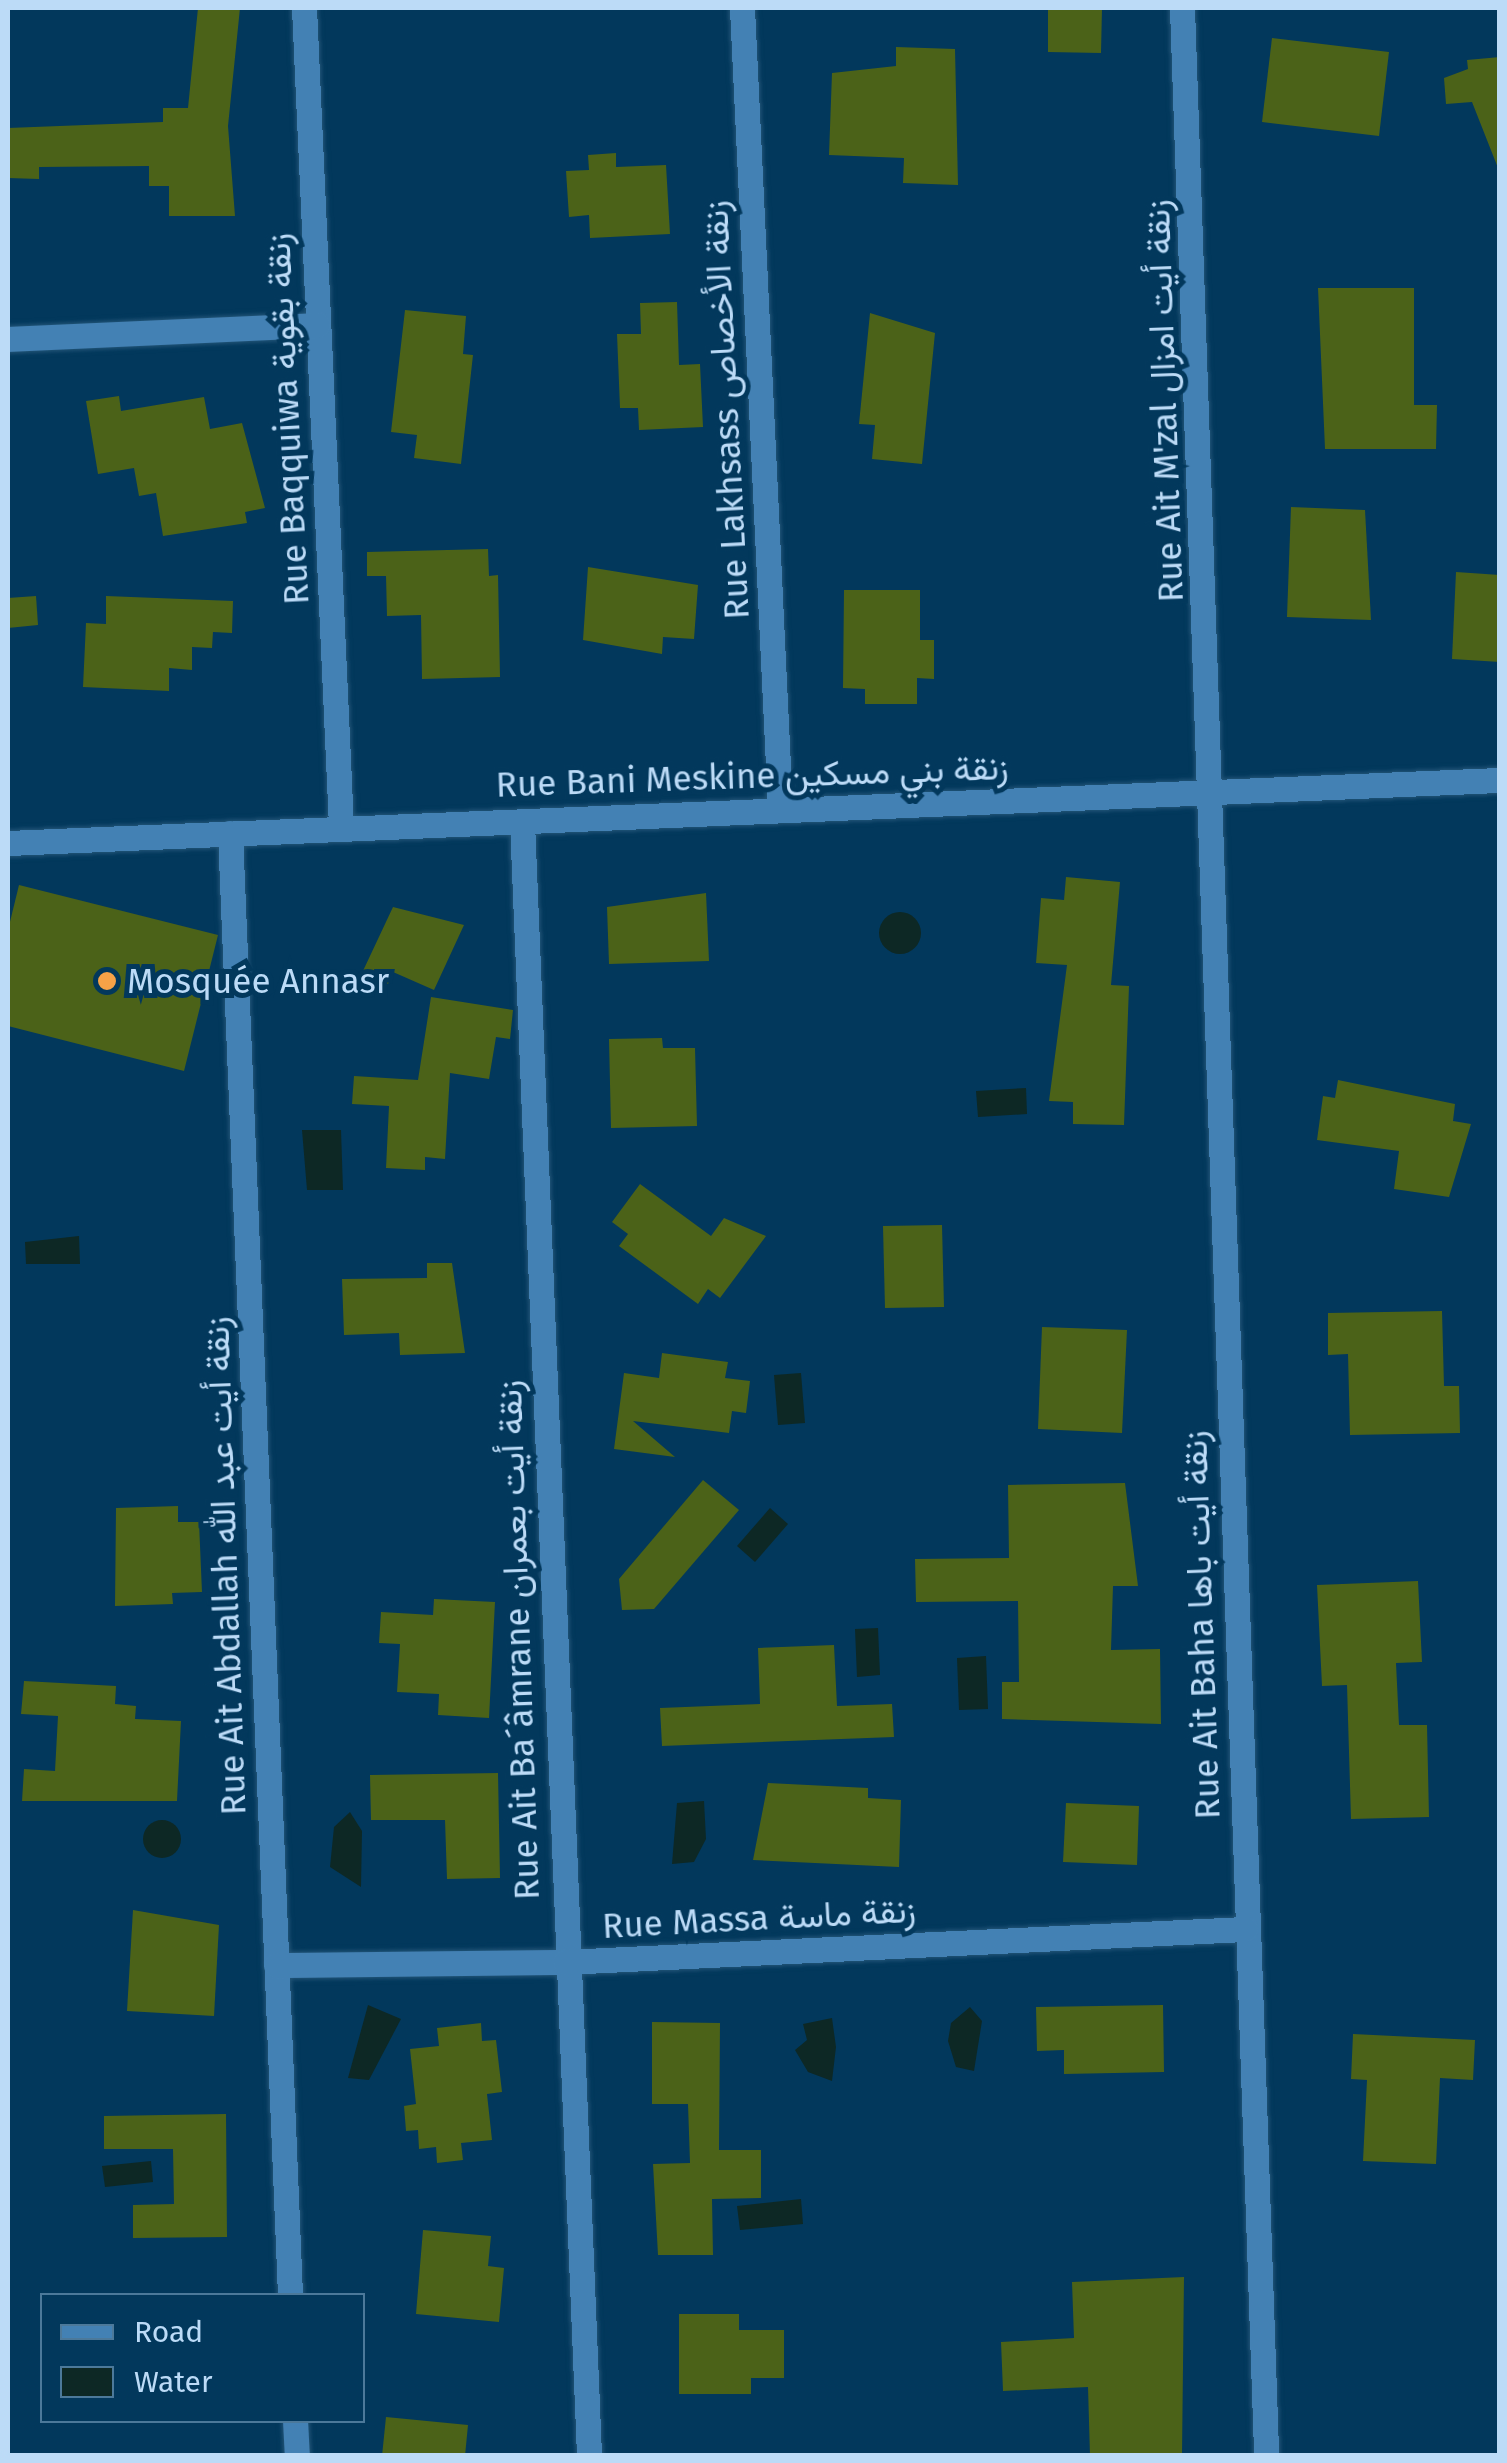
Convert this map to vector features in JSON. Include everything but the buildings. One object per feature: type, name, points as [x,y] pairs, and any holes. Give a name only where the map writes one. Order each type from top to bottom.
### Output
[{"type":"street","name":"Rue Baqquiwa زنقة بقوية","points":[[304,8],[341,827]]},
{"type":"street","name":"Rue Lakhsass زنقة الأخصاص","points":[[742,8],[780,809]]},
{"type":"street","name":"Rue Ait M'zal زنقة أيت امزال","points":[[1182,8],[1213,792]]},
{"type":"street","points":[[8,339],[318,324]]},
{"type":"street","name":"Rue Bani Meskine زنقة بني مسكين","points":[[8,843],[1500,780]]},
{"type":"street","name":"Rue Ait Baha زنقة أيت باها","points":[[1213,792],[1245,1929],[1266,2456]]},
{"type":"street","name":"Rue Ait Ba´âmrane زنقة أيت بعمران","points":[[522,822],[565,1962],[588,2456]]},
{"type":"street","name":"Rue Ait Abdallah زنقة أيت عبد الله","points":[[230,834],[290,2293]]},
{"type":"street","name":"Rue Massa زنقة ماسة","points":[[276,1965],[565,1962],[1245,1929]]},
{"type":"street","points":[[296,2423],[297,2456]]},
{"type":"water","points":[[900,912],[915,918],[921,933],[915,948],[900,954],[885,948],[879,933],[885,918]]},
{"type":"water","points":[[1026,1088],[1027,1114],[978,1117],[976,1091]]},
{"type":"water","points":[[302,1130],[341,1130],[343,1190],[307,1190]]},
{"type":"water","points":[[79,1236],[80,1264],[26,1264],[25,1242]]},
{"type":"water","points":[[801,1373],[805,1423],[778,1425],[774,1375]]},
{"type":"water","points":[[770,1508],[788,1524],[755,1562],[737,1546]]},
{"type":"water","points":[[878,1628],[880,1675],[857,1677],[855,1629]]},
{"type":"water","points":[[986,1656],[988,1709],[959,1710],[957,1658]]},
{"type":"water","points":[[704,1801],[706,1839],[694,1862],[672,1864],[677,1803]]},
{"type":"water","points":[[350,1812],[362,1831],[361,1887],[330,1867],[334,1827]]},
{"type":"water","points":[[162,1820],[175,1826],[181,1839],[175,1852],[162,1858],[149,1852],[143,1839],[149,1826]]},
{"type":"water","points":[[368,2005],[401,2019],[369,2080],[348,2078]]},
{"type":"water","points":[[970,2007],[982,2021],[974,2071],[956,2067],[948,2041],[951,2023]]},
{"type":"water","points":[[832,2018],[836,2047],[832,2081],[808,2072],[795,2050],[807,2040],[803,2024]]},
{"type":"water","points":[[151,2161],[153,2182],[105,2187],[102,2166]]},
{"type":"water","points":[[801,2199],[803,2224],[740,2230],[737,2206]]},
{"type":"place","name":"Mosquée Annasr","points":[[107,981]]}]
